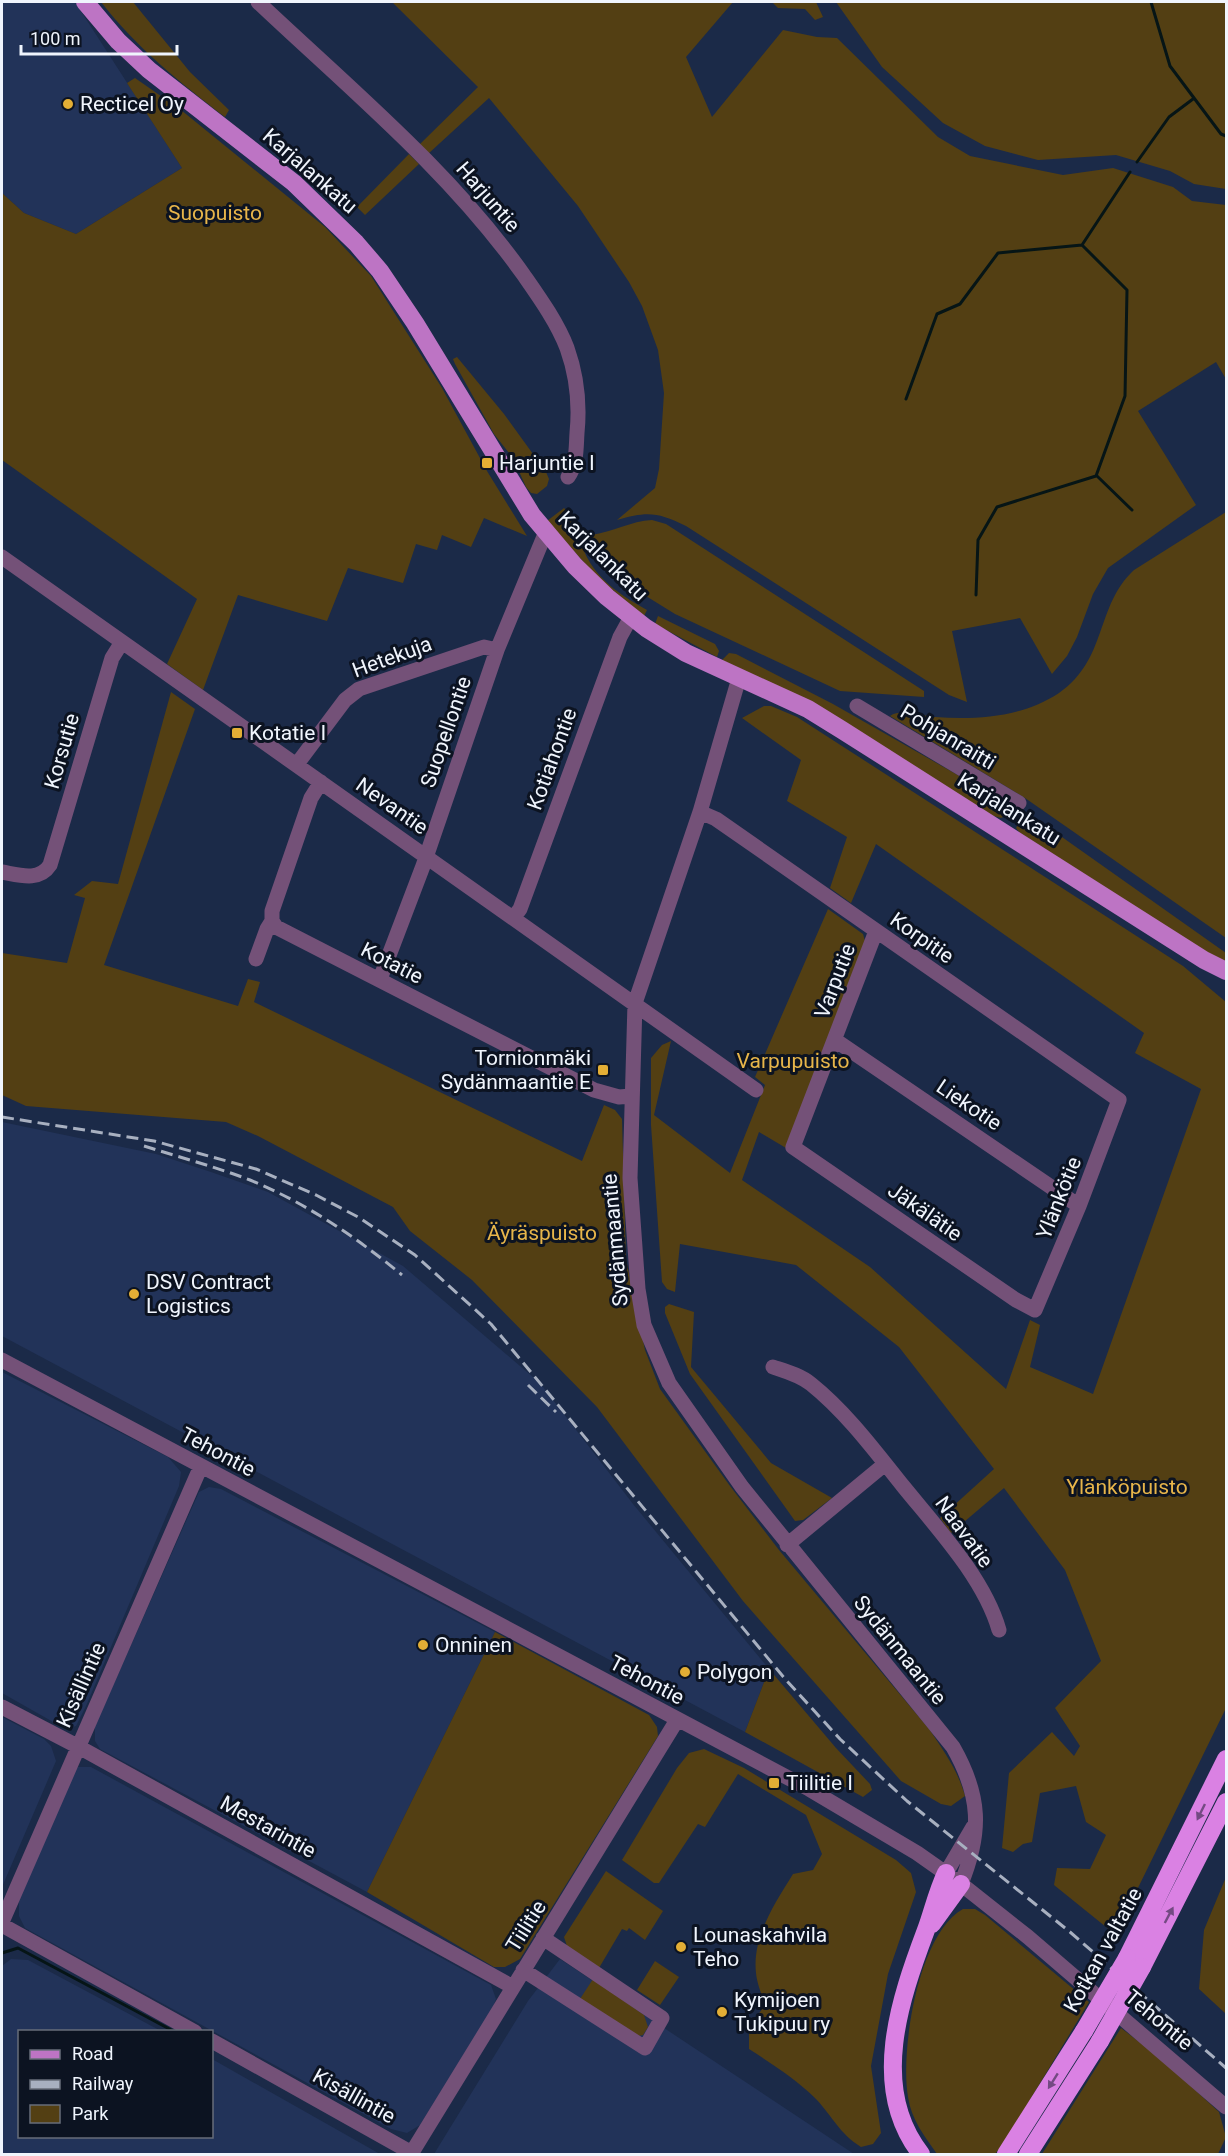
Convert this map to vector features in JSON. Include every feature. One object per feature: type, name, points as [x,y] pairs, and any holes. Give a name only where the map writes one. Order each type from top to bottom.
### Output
[{"type":"highway","name":"Kotkan valtatie","points":[[1028,2154],[1100,2041],[1227,1759]]},
{"type":"highway","name":"Kotkan valtatie","points":[[1006,2153],[1084,2031],[1134,1963],[1227,1802]]},
{"type":"highway","points":[[921,2154],[911,2140],[901,2115],[893,2062],[900,2005],[920,1944],[953,1879]]},
{"type":"main road","name":"Karjalankatu","points":[[85,2],[118,41],[149,70],[294,183],[356,243],[405,307],[513,487],[546,534],[575,566],[631,617],[686,652],[825,719],[1204,960],[1227,980]]},
{"type":"main road","name":"Karjalankatu","points":[[1204,960],[1227,970]]},
{"type":"street","name":"Harjuntie","points":[[258,2],[421,154],[490,230],[532,288],[566,345],[577,381],[579,418],[574,468],[568,477]]},
{"type":"street","name":"Suopellontie","points":[[380,979],[497,650],[546,534]]},
{"type":"street","name":"Nevantie","points":[[2,557],[756,1090]]},
{"type":"street","name":"Kotiahontie","points":[[514,917],[520,909],[620,637],[631,617]]},
{"type":"street","name":"Korsutie","points":[[2,872],[35,877],[46,872],[50,865],[112,658],[122,642]]},
{"type":"street","name":"Hetekuja","points":[[297,764],[345,700],[359,688],[484,647],[497,650]]},
{"type":"street","name":"Sydänmaantie","points":[[739,678],[700,812],[635,1003],[630,1178],[638,1289],[644,1325],[669,1383],[742,1487],[953,1748],[973,1788],[975,1824],[953,1879]]},
{"type":"street","name":"Pohjanraitti","points":[[857,706],[1019,803]]},
{"type":"street","points":[[256,959],[272,921],[272,911],[311,798],[321,782]]},
{"type":"street","name":"Korpitie","points":[[700,812],[716,819],[1119,1100]]},
{"type":"street","name":"Kotatie","points":[[272,921],[282,930],[594,1090],[619,1097],[631,1096]]},
{"type":"street","name":"Varputie","points":[[793,1147],[876,931]]},
{"type":"street","name":"Liekotie","points":[[835,1040],[1079,1206]]},
{"type":"street","name":"Ylänkötie","points":[[1035,1310],[1079,1206],[1119,1100]]},
{"type":"street","name":"Jäkälätie","points":[[793,1147],[1016,1300],[1035,1310]]},
{"type":"street","name":"Tehontie","points":[[2,1360],[809,1789],[953,1879],[1064,1967],[1227,2107]]},
{"type":"street","name":"Naavatie","points":[[773,1367],[811,1384],[885,1464],[936,1526],[977,1584],[993,1609],[999,1630]]},
{"type":"street","points":[[787,1545],[885,1464]]},
{"type":"street","name":"Kisällintie","points":[[193,2030],[2,1923],[77,1746],[201,1466]]},
{"type":"street","name":"Mestarintie","points":[[2,1707],[77,1746],[513,1987]]},
{"type":"street","name":"Tiilitie","points":[[412,2153],[677,1720]]},
{"type":"street","points":[[523,1970],[645,2048],[662,2018],[543,1938]]},
{"type":"street","name":"Kisällintie","points":[[213,2042],[412,2153]]},
{"type":"shaded area","points":[[2,2],[75,2],[182,168],[76,234],[24,213],[2,193]]},
{"type":"shaded area","points":[[2,1122],[156,1154],[268,1192],[403,1266],[540,1383],[633,1504],[769,1669],[745,1732],[2,1336]]},
{"type":"shaded area","points":[[2,1372],[168,1457],[181,1472],[179,1486],[86,1706],[76,1726],[70,1728],[62,1727],[2,1693]]},
{"type":"shaded area","points":[[209,1487],[221,1489],[495,1632],[367,1892],[100,1749],[95,1741],[95,1726],[199,1492]]},
{"type":"shaded area","points":[[2,1717],[44,1739],[51,1746],[56,1761],[2,1887]]},
{"type":"shaded area","points":[[78,1767],[91,1767],[491,1985],[496,1999],[492,2010],[420,2125],[407,2133],[391,2129],[25,1928],[19,1916],[19,1898],[73,1772]]},
{"type":"shaded area","points":[[11,1959],[28,1960],[159,2030],[18,2030],[18,2138],[213,2138],[213,2060],[380,2154],[2,2154],[2,1966]]},
{"type":"shaded area","points":[[560,1959],[854,2154],[434,2154],[528,2001]]},
{"type":"green space","points":[[101,2],[133,2],[190,72],[229,110],[225,117],[159,63]]},
{"type":"green space","points":[[392,2],[733,2],[686,57],[712,117],[783,30],[817,37],[837,38],[938,137],[970,156],[1063,175],[1113,168],[1173,187],[1192,201],[1226,205],[1226,379],[1216,362],[1138,411],[1196,505],[1108,568],[1093,594],[1077,637],[1067,656],[1052,674],[1020,618],[952,631],[967,702],[949,695],[686,526],[652,514],[617,520],[655,488],[659,469],[664,393],[658,350],[642,306],[629,282],[578,206],[489,98],[428,154],[419,145],[478,87]]},
{"type":"green space","points":[[772,2],[816,2],[823,17],[815,20],[805,9],[778,8]]},
{"type":"green space","points":[[836,2],[1226,2],[1226,189],[1194,184],[1170,171],[1116,155],[1038,160],[985,146],[943,123],[882,67]]},
{"type":"green space","name":"Suopuisto","points":[[135,78],[181,110],[325,227],[371,276],[442,388],[487,471],[527,536],[484,518],[471,547],[442,535],[437,550],[416,544],[403,583],[348,568],[327,621],[238,595],[203,690],[167,664],[197,599],[2,460],[2,193],[24,213],[76,234],[182,168],[127,83]]},
{"type":"green space","points":[[409,154],[419,164],[365,215],[357,207]]},
{"type":"green space","points":[[457,357],[504,414],[546,472],[549,479],[547,486],[537,494],[531,493],[526,487],[513,458],[494,434],[455,364],[453,359]]},
{"type":"green space","points":[[564,508],[576,525],[585,553],[593,568],[614,589],[647,610],[644,616],[597,577],[547,521]]},
{"type":"green space","points":[[1226,512],[1226,938],[1025,798],[890,716],[900,713],[951,718],[1000,715],[1030,707],[1059,693],[1075,679],[1086,664],[1113,600],[1122,584],[1134,570]]},
{"type":"green space","points":[[652,520],[666,524],[924,691],[924,697],[840,691],[675,614],[612,575],[598,556],[591,535]]},
{"type":"green space","points":[[658,616],[715,644],[719,651],[717,657],[655,624]]},
{"type":"green space","points":[[729,653],[736,654],[833,704],[998,798],[1008,807],[1005,816],[1001,818],[990,815],[814,703],[722,660]]},
{"type":"green space","name":"Äyräspuisto","points":[[171,692],[195,709],[104,965],[238,1006],[248,979],[260,982],[254,1002],[582,1161],[604,1105],[615,1110],[622,1119],[626,1259],[645,1350],[660,1389],[779,1550],[929,1729],[945,1753],[965,1796],[951,1806],[941,1804],[901,1781],[743,1601],[597,1407],[472,1280],[410,1231],[393,1207],[258,1136],[226,1122],[26,1106],[2,1095],[2,953],[67,963],[85,898],[74,895],[92,881],[118,884]]},
{"type":"green space","name":"Ylänköpuisto","points":[[764,706],[771,706],[797,717],[1183,966],[1226,1002],[1226,1708],[1135,1894],[1111,1931],[1054,1885],[1057,1868],[1090,1869],[1106,1835],[1086,1822],[1076,1786],[1040,1793],[1032,1842],[1023,1844],[1013,1852],[1002,1848],[1009,1773],[1052,1732],[1074,1756],[1080,1746],[1055,1708],[1101,1661],[1065,1570],[1004,1488],[951,1533],[940,1518],[994,1469],[899,1347],[796,1265],[680,1244],[675,1292],[667,1289],[662,1282],[651,1125],[651,1058],[662,1045],[671,1041],[654,1115],[730,1173],[765,1085],[755,1077],[828,909],[863,934],[865,941],[786,1148],[759,1132],[742,1180],[870,1267],[1006,1389],[1030,1320],[1040,1325],[1030,1367],[1093,1394],[1201,1089],[1135,1053],[1144,1033],[876,844],[851,903],[830,888],[847,837],[787,801],[801,760],[742,718]]},
{"type":"green space","points":[[1024,813],[1028,813],[1226,953],[1226,965],[1020,833],[1016,828]]},
{"type":"green space","points":[[669,1304],[694,1312],[691,1367],[771,1463],[832,1498],[803,1520],[795,1521],[690,1374],[665,1313],[665,1307]]},
{"type":"green space","points":[[495,1632],[649,1715],[657,1727],[658,1736],[520,1959],[505,1967],[494,1967],[367,1892]]},
{"type":"green space","points":[[769,1669],[870,1784],[872,1790],[863,1797],[745,1732]]},
{"type":"green space","points":[[704,1749],[744,1768],[896,1860],[911,1873],[916,1892],[888,1974],[871,2066],[881,2133],[873,2144],[861,2147],[853,2142],[808,2092],[784,2072],[749,2049],[749,2027],[765,2005],[756,1973],[761,1934],[772,1909],[793,1874],[813,1870],[822,1854],[806,1815],[738,1774],[705,1827],[698,1824],[659,1883],[654,1883],[622,1860],[677,1768],[689,1753]]},
{"type":"green space","points":[[606,1871],[663,1911],[645,1940],[629,1928],[627,1931],[622,1929],[599,1968],[567,1946],[564,1937]]},
{"type":"green space","points":[[1226,1877],[1226,2014],[1199,1989],[1204,1930]]},
{"type":"green space","points":[[963,1909],[975,1909],[985,1915],[1089,2002],[1004,2143],[995,2154],[937,2154],[915,2120],[908,2097],[906,2077],[910,2024],[924,1967],[934,1942],[947,1922]]},
{"type":"green space","points":[[655,1961],[679,1977],[660,2005],[637,1990]]},
{"type":"green space","points":[[593,1979],[644,2015],[648,2027],[643,2035],[638,2036],[580,1999]]},
{"type":"green space","points":[[1121,2028],[1160,2058],[1219,2112],[1226,2137],[1218,2154],[1042,2154]]},
{"type":"waterway","points":[[1151,2],[1170,66],[1221,134],[1226,136]]},
{"type":"waterway","points":[[1137,162],[1169,117],[1193,99]]},
{"type":"waterway","points":[[906,399],[937,314],[960,304],[998,253],[1082,245],[1130,172]]},
{"type":"waterway","points":[[976,595],[978,540],[997,507],[1096,476],[1125,396],[1127,290],[1082,245]]},
{"type":"waterway","points":[[1097,476],[1132,510]]},
{"type":"waterway","points":[[2,1953],[18,1948],[171,2030]]},
{"type":"railway","points":[[2,1117],[154,1141],[256,1169],[316,1195],[358,1217],[415,1255],[491,1324],[786,1680],[840,1739],[907,1801],[1070,1932],[1226,2068]]},
{"type":"railway","points":[[144,1146],[211,1166],[271,1189],[311,1210],[348,1234],[402,1275]]},
{"type":"railway","points":[[528,1385],[556,1412]]},
{"type":"place","name":"Recticel Oy","points":[[68,104]]},
{"type":"place","name":"Harjuntie I","points":[[487,463]]},
{"type":"place","name":"Kotatie I","points":[[237,733]]},
{"type":"place","name":"Tornionmäki Sydänmaantie E","points":[[603,1070]]},
{"type":"place","name":"DSV Contract Logistics","points":[[134,1294]]},
{"type":"place","name":"Onninen","points":[[423,1645]]},
{"type":"place","name":"Polygon","points":[[685,1672]]},
{"type":"place","name":"Tiilitie I","points":[[774,1783]]},
{"type":"place","name":"Lounaskahvila Teho","points":[[681,1947]]},
{"type":"place","name":"Kymijoen Tukipuu ry","points":[[722,2012]]},
{"type":"park label","name":"Varpupuisto","points":[[793,1061]]}]
